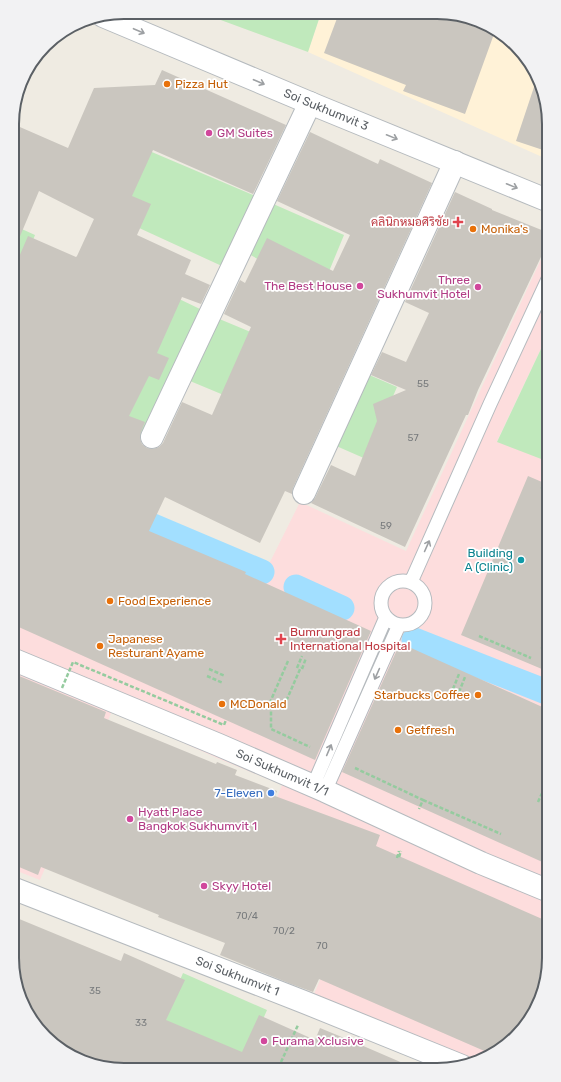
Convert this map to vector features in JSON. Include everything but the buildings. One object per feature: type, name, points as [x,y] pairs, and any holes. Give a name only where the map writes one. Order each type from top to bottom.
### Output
[{"type":"street","name":"Soi Sukhumvit 3","points":[[112,20],[542,198]]},
{"type":"street","points":[[152,437],[310,103]]},
{"type":"street","points":[[304,493],[455,162]]},
{"type":"street","name":"Soi Sukhumvit 1/1","points":[[19,662],[319,788],[481,863],[542,888]]},
{"type":"street","name":"Soi Sukhumvit 1","points":[[19,892],[304,1002],[452,1062]]},
{"type":"lane","points":[[411,582],[490,404],[542,292]]},
{"type":"lane","points":[[404,580],[411,582],[422,591],[426,604],[424,612],[414,623],[399,625],[386,617],[382,610],[382,595],[385,589],[391,584],[404,580]]},
{"type":"lane","points":[[319,788],[386,617]]},
{"type":"lane","points":[[319,788],[399,625]]},
{"type":"path","points":[[479,636],[531,658]]},
{"type":"path","points":[[297,668],[302,656]]},
{"type":"path","points":[[284,706],[306,658]]},
{"type":"path","points":[[271,700],[288,660]]},
{"type":"path","points":[[62,688],[74,662],[224,725],[226,720]]},
{"type":"path","points":[[209,669],[225,676]]},
{"type":"path","points":[[452,689],[459,674]]},
{"type":"path","points":[[206,676],[223,683]]},
{"type":"path","points":[[459,692],[465,677]]},
{"type":"path","points":[[538,802],[542,793]]},
{"type":"path","points":[[417,798],[500,834]]},
{"type":"path","points":[[281,1062],[301,1018]]},
{"type":"shaded area","points":[[319,19],[444,19],[458,21],[484,30],[496,37],[516,55],[531,77],[541,110],[542,157],[308,52]]},
{"type":"shaded area","name":"Bumrungrad International Hospital","points":[[542,257],[542,347],[497,441],[542,459],[542,965],[536,992],[524,1017],[506,1037],[496,1045],[484,1052],[469,1057],[314,994],[353,905],[251,864],[282,785],[112,711],[40,880],[19,872],[19,466],[267,568],[300,502],[406,551]]},
{"type":"green space","points":[[218,19],[319,19],[308,52]]},
{"type":"green space","points":[[140,147],[258,197],[224,267],[113,216]]},
{"type":"green space","points":[[271,203],[344,235],[311,315],[293,279],[247,253]]},
{"type":"green space","points":[[19,228],[35,235],[19,275]]},
{"type":"green space","points":[[175,297],[200,309],[159,398],[146,433],[136,441],[112,436]]},
{"type":"green space","points":[[217,318],[253,333],[226,396],[190,381]]},
{"type":"green space","points":[[542,347],[542,459],[497,442]]},
{"type":"green space","points":[[367,374],[397,387],[366,459],[334,445]]},
{"type":"green space","points":[[183,973],[267,1010],[245,1061],[161,1025]]},
{"type":"waterway","points":[[120,512],[262,572]]},
{"type":"waterway","points":[[296,587],[342,608]]},
{"type":"waterway","points":[[414,640],[542,690]]},
{"type":"place","name":"Pizza Hut","points":[[167,84]]},
{"type":"place","name":"GM Suites","points":[[209,133]]},
{"type":"place","name":"คลินิกหมอศิริชัย","points":[[458,222]]},
{"type":"place","name":"Monika's","points":[[473,229]]},
{"type":"place","name":"The Best House","points":[[360,286]]},
{"type":"place","name":"Three Sukhumvit Hotel","points":[[478,287]]},
{"type":"place","name":"Building A (Clinic)","points":[[521,560]]},
{"type":"place","name":"Food Experience","points":[[110,601]]},
{"type":"place","name":"Bumrungrad International Hospital","points":[[281,639]]},
{"type":"place","name":"Japanese Resturant Ayame","points":[[100,646]]},
{"type":"place","name":"Starbucks Coffee","points":[[478,695]]},
{"type":"place","name":"MCDonald","points":[[222,704]]},
{"type":"place","name":"Getfresh","points":[[398,730]]},
{"type":"place","name":"7-Eleven","points":[[271,793]]},
{"type":"place","name":"Hyatt Place Bangkok Sukhumvit 1","points":[[130,819]]},
{"type":"place","name":"Skyy Hotel","points":[[204,886]]},
{"type":"place","name":"Furama Xclusive","points":[[264,1041]]}]
